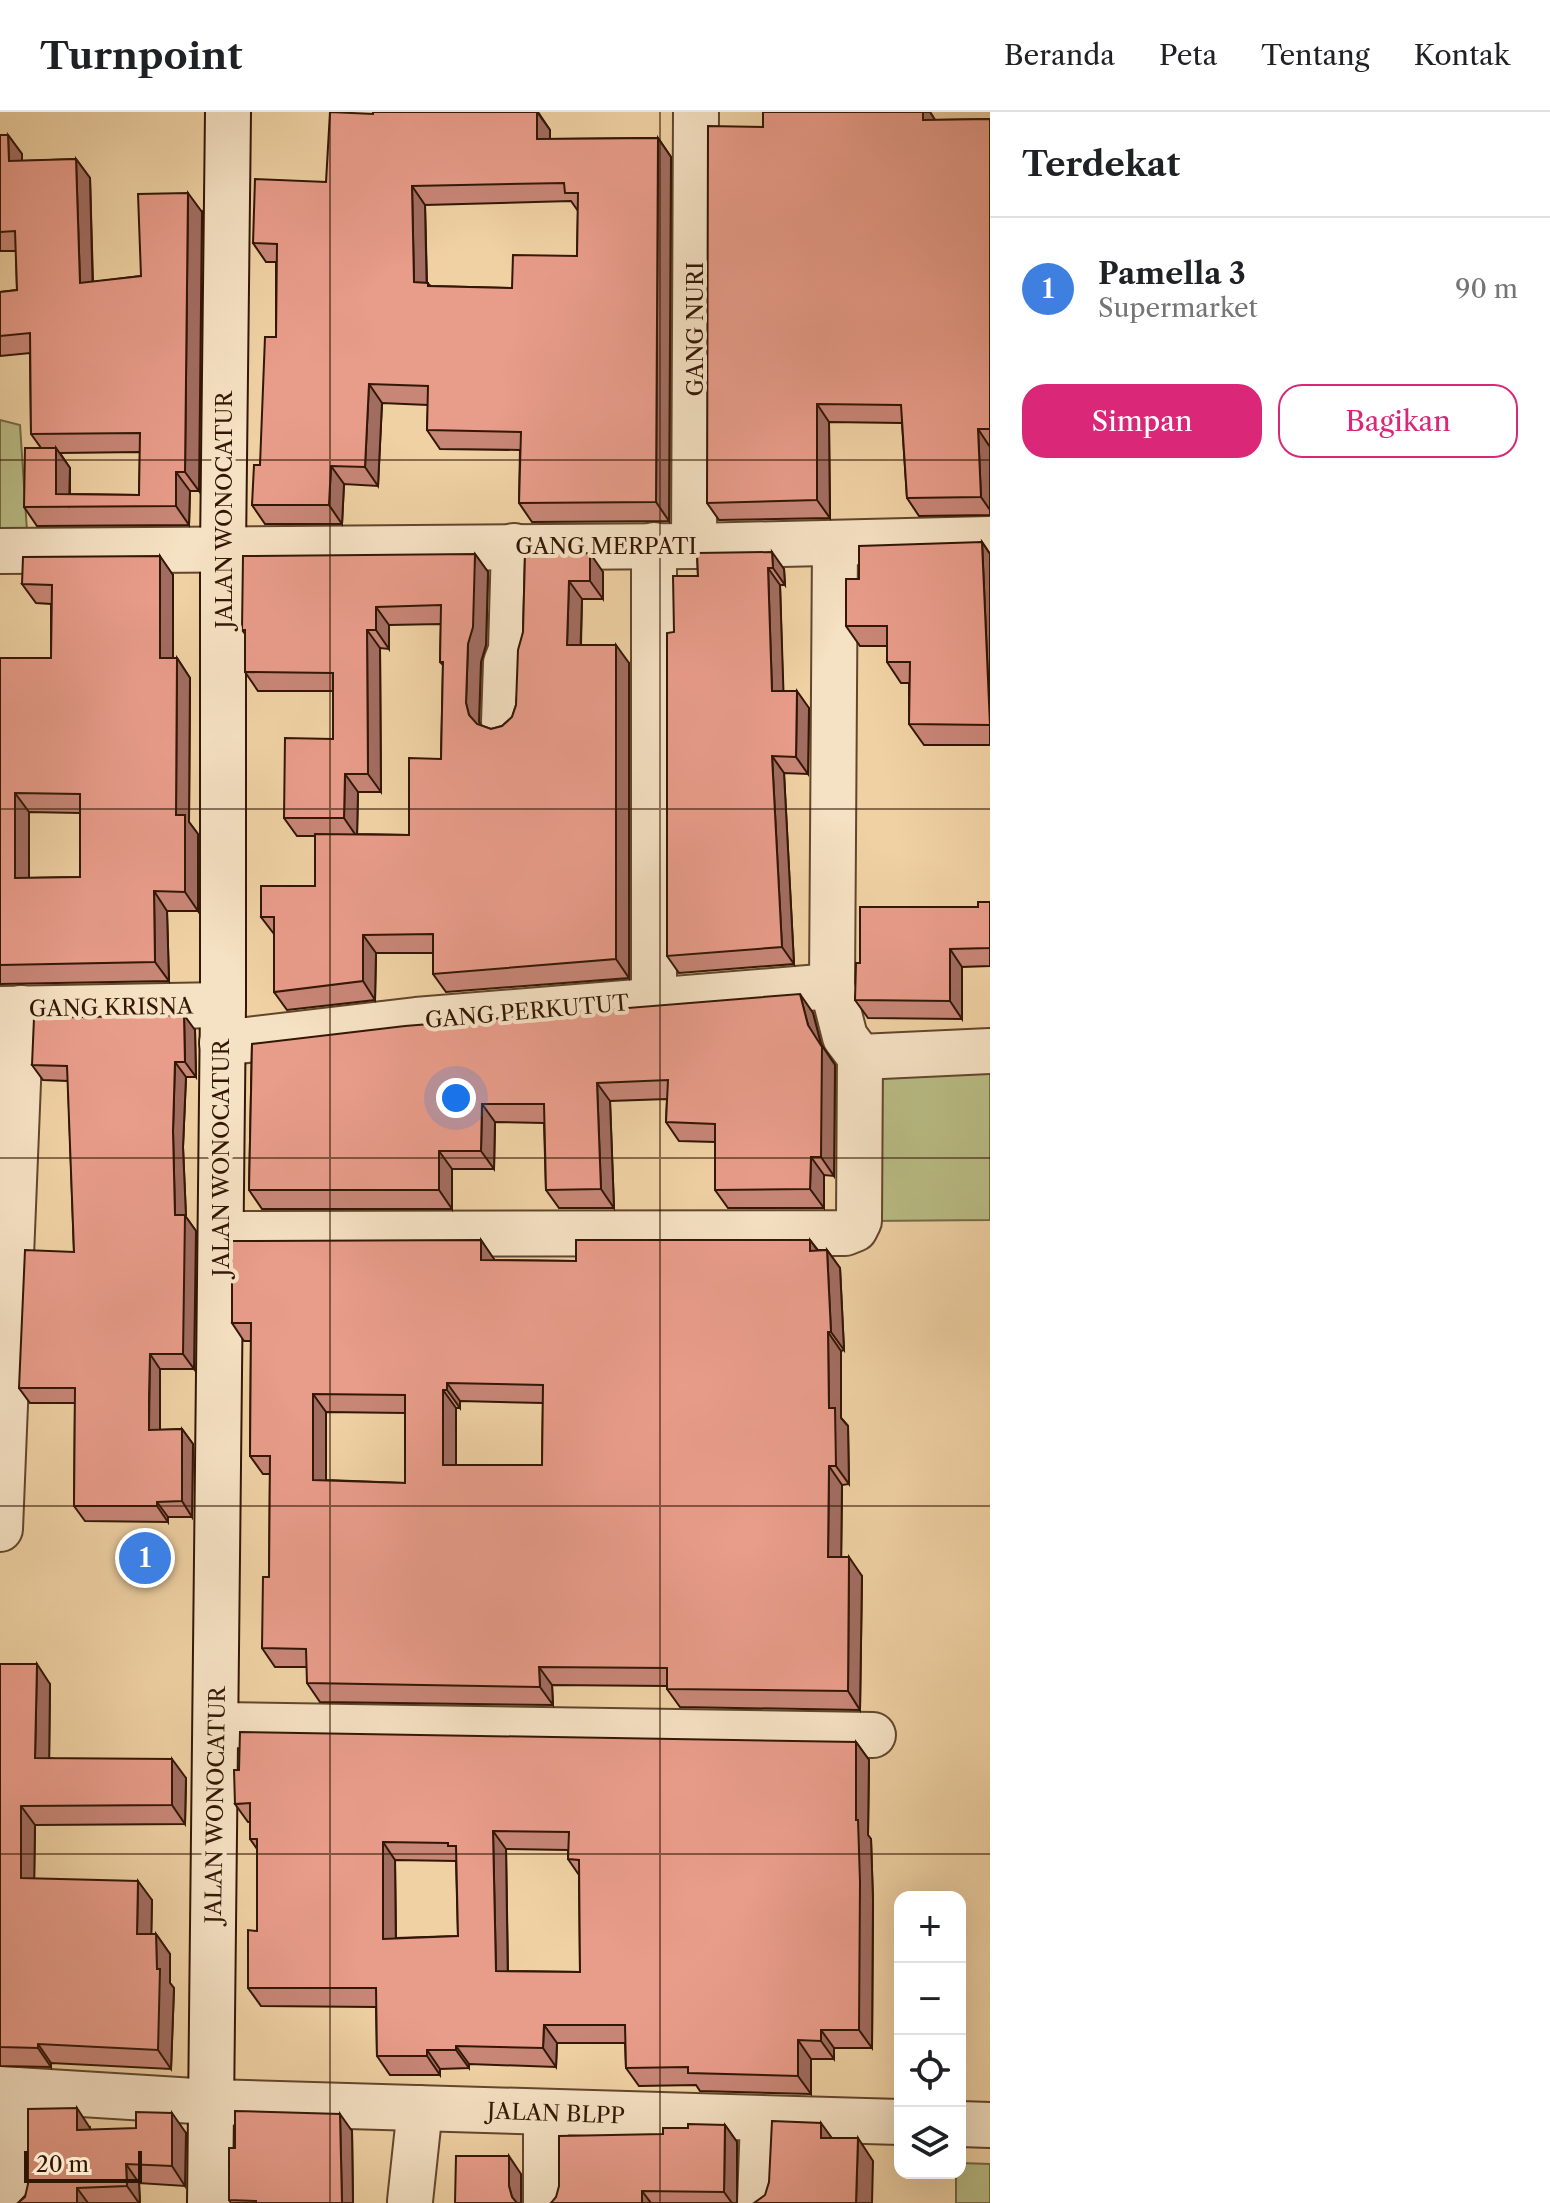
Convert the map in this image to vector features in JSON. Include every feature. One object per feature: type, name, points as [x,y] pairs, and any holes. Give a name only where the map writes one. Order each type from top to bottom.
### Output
[{"type":"street","name":"JALAN WONOCATUR","points":[[210,2203],[221,1234],[228,112]]},
{"type":"street","name":"GANG NURI","points":[[654,1000],[696,112]]},
{"type":"street","name":"GANG MERPATI","points":[[0,551],[674,546],[990,539]]},
{"type":"street","points":[[221,1234],[845,1233],[855,1229],[859,1221],[860,1057],[845,1037],[832,986],[835,544]]},
{"type":"street","points":[[504,722],[506,663],[511,650],[514,546]]},
{"type":"street","name":"GANG PERKUTUT","points":[[222,1024],[416,1020],[832,986]]},
{"type":"street","points":[[0,1529],[10,1009]]},
{"type":"street","name":"GANG KRISNA","points":[[10,1009],[222,1024]]},
{"type":"street","points":[[860,1057],[990,1051]]},
{"type":"street","points":[[216,1725],[873,1735]]},
{"type":"street","points":[[9,2090],[17,2203]]},
{"type":"street","name":"JALAN BLPP","points":[[9,2090],[211,2102],[894,2122]]},
{"type":"street","points":[[410,2201],[420,2108]]},
{"type":"street","points":[[546,2113],[546,2203]]},
{"type":"street","points":[[760,2203],[763,2120]]},
{"type":"street","points":[[966,2124],[990,2125]]},
{"type":"green space","points":[[0,420],[20,425],[27,531],[0,530]]},
{"type":"green space","points":[[990,1065],[990,1220],[869,1221],[878,1068]]},
{"type":"green space","points":[[966,2163],[990,2164],[990,2203],[956,2203],[956,2179],[966,2179]]},
{"type":"building","points":[[330,112],[537,112],[537,139],[658,138],[656,502],[519,503],[521,432],[427,430],[428,386],[369,384],[365,467],[331,466],[329,505],[252,505],[254,465],[260,465],[265,337],[276,337],[277,244],[253,243],[255,179],[326,182]],"holes":[[[564,183],[565,193],[578,193],[577,256],[513,255],[512,288],[428,286],[428,283],[414,282],[412,186]]]},
{"type":"building","points":[[763,112],[923,112],[923,120],[990,119],[990,429],[978,429],[981,497],[907,498],[901,405],[817,404],[817,500],[707,503],[708,126],[763,127]]},
{"type":"building","points":[[0,135],[8,135],[9,161],[76,159],[80,283],[141,276],[138,194],[188,193],[185,472],[176,472],[176,506],[24,507],[25,448],[56,448],[56,494],[139,495],[140,433],[31,434],[30,333],[0,336],[0,292],[17,290],[15,231],[0,232]]},
{"type":"building","points":[[982,542],[990,725],[909,724],[910,662],[887,662],[887,626],[846,626],[846,579],[859,579],[859,546]]},
{"type":"building","points":[[772,552],[773,568],[768,568],[772,691],[797,691],[796,757],[772,756],[782,947],[667,956],[667,633],[674,632],[673,576],[698,576],[697,553]]},
{"type":"building","points":[[590,553],[590,581],[569,581],[567,645],[616,645],[616,959],[433,974],[433,934],[363,935],[363,981],[274,992],[274,917],[261,917],[261,886],[315,886],[315,834],[409,835],[409,758],[441,759],[441,605],[376,607],[376,630],[367,630],[368,774],[345,774],[344,818],[284,818],[285,738],[333,739],[333,673],[245,672],[243,556],[475,554],[473,627],[468,644],[466,703],[469,715],[477,724],[491,729],[502,726],[512,717],[516,705],[518,650],[523,632],[525,554]]},
{"type":"building","points":[[160,556],[160,658],[177,658],[176,815],[185,815],[185,892],[154,891],[155,962],[0,965],[0,658],[51,658],[52,585],[22,584],[23,557]],"holes":[[[15,793],[80,794],[80,877],[15,878]]]},
{"type":"building","points":[[978,902],[990,902],[990,948],[950,949],[950,1001],[855,1000],[856,963],[860,963],[860,907],[978,907]]},
{"type":"building","points":[[800,994],[808,1025],[822,1047],[821,1157],[811,1157],[810,1189],[715,1190],[715,1124],[666,1122],[668,1080],[597,1083],[601,1189],[546,1190],[544,1104],[482,1104],[481,1151],[439,1151],[439,1190],[249,1190],[252,1044],[405,1026]]},
{"type":"building","points":[[184,1015],[185,1062],[175,1062],[173,1131],[175,1215],[185,1215],[183,1354],[150,1354],[149,1396],[149,1430],[182,1429],[182,1501],[157,1502],[157,1506],[74,1506],[75,1388],[19,1388],[25,1250],[74,1252],[67,1066],[32,1065],[34,1018]]},
{"type":"building","points":[[481,1240],[481,1260],[576,1261],[576,1240],[810,1240],[810,1251],[827,1250],[831,1332],[828,1332],[829,1408],[835,1408],[836,1466],[829,1466],[828,1557],[849,1557],[848,1691],[667,1689],[667,1668],[539,1667],[540,1687],[307,1683],[306,1649],[262,1648],[263,1577],[269,1577],[270,1456],[250,1456],[251,1323],[232,1323],[232,1241]],"holes":[[[447,1383],[543,1385],[542,1465],[443,1465],[443,1390],[447,1390]],[[313,1394],[405,1395],[405,1483],[313,1480]]]},
{"type":"building","points":[[0,1664],[37,1664],[35,1758],[172,1759],[172,1805],[21,1806],[21,1878],[138,1881],[137,1934],[156,1934],[157,1969],[160,1969],[158,2050],[38,2044],[38,2048],[0,2047]]},
{"type":"building","points":[[240,1732],[856,1742],[860,1882],[859,2030],[821,2030],[821,2041],[798,2040],[798,2076],[688,2073],[688,2067],[626,2068],[625,2025],[544,2025],[543,2048],[456,2046],[456,2050],[427,2050],[427,2056],[377,2056],[376,1988],[248,1988],[248,1930],[257,1931],[257,1839],[250,1839],[250,1803],[235,1804],[234,1770],[239,1770]],"holes":[[[493,1831],[569,1832],[568,1859],[579,1860],[580,1972],[496,1971]],[[383,1842],[448,1843],[448,1846],[456,1846],[458,1936],[383,1939]]]},
{"type":"building","points":[[77,2108],[77,2130],[136,2128],[136,2112],[172,2113],[172,2166],[126,2164],[127,2186],[77,2188],[77,2203],[18,2203],[25,2197],[28,2184],[28,2109]]},
{"type":"building","points":[[235,2111],[340,2114],[342,2203],[229,2200],[229,2148],[235,2148]]},
{"type":"building","points":[[772,2121],[821,2123],[821,2138],[858,2138],[856,2203],[754,2203],[765,2195],[769,2182]]},
{"type":"building","points":[[688,2124],[725,2125],[724,2192],[642,2191],[642,2203],[551,2203],[559,2186],[559,2136],[663,2134],[663,2128],[688,2128]]},
{"type":"building","points":[[456,2156],[509,2156],[509,2186],[517,2203],[455,2203]]},
{"type":"place","name":"Pamella 3","points":[[145,1558]]}]
